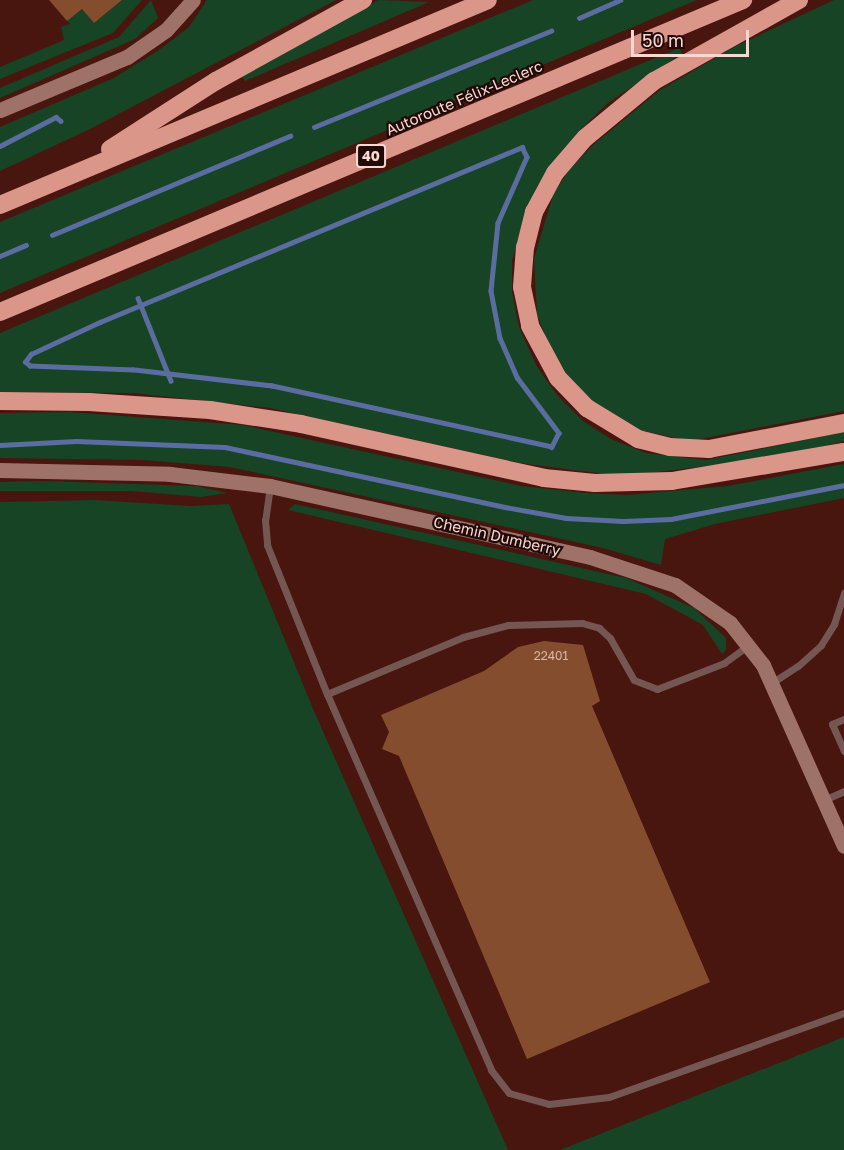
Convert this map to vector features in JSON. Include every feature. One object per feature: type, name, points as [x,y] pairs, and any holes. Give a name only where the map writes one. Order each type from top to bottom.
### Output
[{"type":"highway","points":[[68,176],[216,81],[363,0]]},
{"type":"highway","points":[[0,205],[488,0]]},
{"type":"highway","name":"Autoroute Félix-Leclerc","points":[[0,312],[743,0]]},
{"type":"highway","points":[[800,0],[654,81],[585,138],[555,173],[534,212],[525,247],[522,287],[534,335],[558,378],[586,408],[638,439],[670,447],[709,449],[844,423]]},
{"type":"highway","points":[[0,401],[89,402],[210,410],[301,424],[544,478],[595,483],[702,477],[844,452]]},
{"type":"street","points":[[0,110],[127,57],[166,30],[186,2]]},
{"type":"street","name":"Chemin Dumberry","points":[[0,470],[170,474],[270,486],[638,570],[675,585],[709,605],[749,645],[773,682],[844,846]]},
{"type":"lane","points":[[270,486],[265,520],[267,545],[327,694],[495,1079],[509,1094],[549,1104],[609,1097],[844,1013]]},
{"type":"lane","points":[[773,682],[798,666],[821,645],[834,624],[844,593]]},
{"type":"lane","points":[[327,694],[463,637],[508,625],[593,625],[610,638],[623,666],[634,680],[657,689],[724,663],[749,645]]},
{"type":"lane","points":[[844,719],[832,724],[844,751]]},
{"type":"lane","points":[[824,800],[844,791]]},
{"type":"green space","points":[[122,0],[142,0],[113,33],[0,79],[0,67],[64,40],[61,27],[70,24],[67,21],[82,9],[94,23]]},
{"type":"green space","points":[[151,0],[158,18],[135,39],[0,98],[0,88],[119,37]]},
{"type":"green space","points":[[207,0],[336,0],[88,130],[0,171],[0,127],[114,78],[159,50],[189,27]]},
{"type":"green space","points":[[378,0],[429,2],[245,81],[242,77]]},
{"type":"green space","points":[[533,0],[697,0],[0,293],[0,222]]},
{"type":"green space","points":[[834,0],[844,0],[844,411],[690,441],[639,430],[613,418],[586,397],[566,373],[549,346],[537,314],[534,259],[553,195],[569,170],[593,145],[660,90],[736,46]]},
{"type":"green space","points":[[679,48],[682,53],[608,103],[581,129],[537,186],[512,260],[512,292],[519,327],[536,365],[557,395],[583,421],[611,439],[646,453],[706,460],[844,432],[844,441],[787,456],[641,474],[605,474],[520,463],[270,408],[133,393],[0,392],[0,333]]},
{"type":"green space","points":[[70,412],[243,425],[521,486],[587,493],[626,495],[728,486],[844,464],[844,498],[715,524],[665,539],[661,565],[603,548],[230,467],[142,460],[0,458],[0,413]]},
{"type":"green space","points":[[43,481],[196,486],[227,493],[201,497],[131,491],[0,491],[0,482]]},
{"type":"green space","points":[[95,500],[191,506],[229,504],[314,711],[508,1150],[0,1150],[0,502]]},
{"type":"green space","points":[[295,504],[626,578],[694,608],[726,638],[726,650],[722,654],[703,625],[646,594],[288,510]]},
{"type":"green space","points":[[844,1037],[844,1150],[560,1150]]},
{"type":"building","points":[[49,0],[122,0],[94,23],[82,9],[67,21]]},
{"type":"building","points":[[544,641],[583,645],[600,701],[592,706],[710,982],[527,1059],[399,756],[382,749],[389,732],[381,715],[484,671],[518,647]]},
{"type":"waterway","points":[[579,18],[620,0]]},
{"type":"waterway","points":[[314,127],[551,31]]},
{"type":"waterway","points":[[0,146],[56,117],[61,121]]},
{"type":"waterway","points":[[52,235],[290,136]]},
{"type":"waterway","points":[[522,147],[527,157],[498,223],[491,291],[500,338],[517,377],[559,433],[552,447],[272,386],[133,370],[30,366],[25,362],[31,354],[100,322],[522,147]]},
{"type":"waterway","points":[[0,256],[26,245]]},
{"type":"waterway","points":[[138,298],[171,381]]},
{"type":"waterway","points":[[0,445],[76,441],[225,447],[505,507],[566,518],[623,521],[671,519],[844,485]]}]
